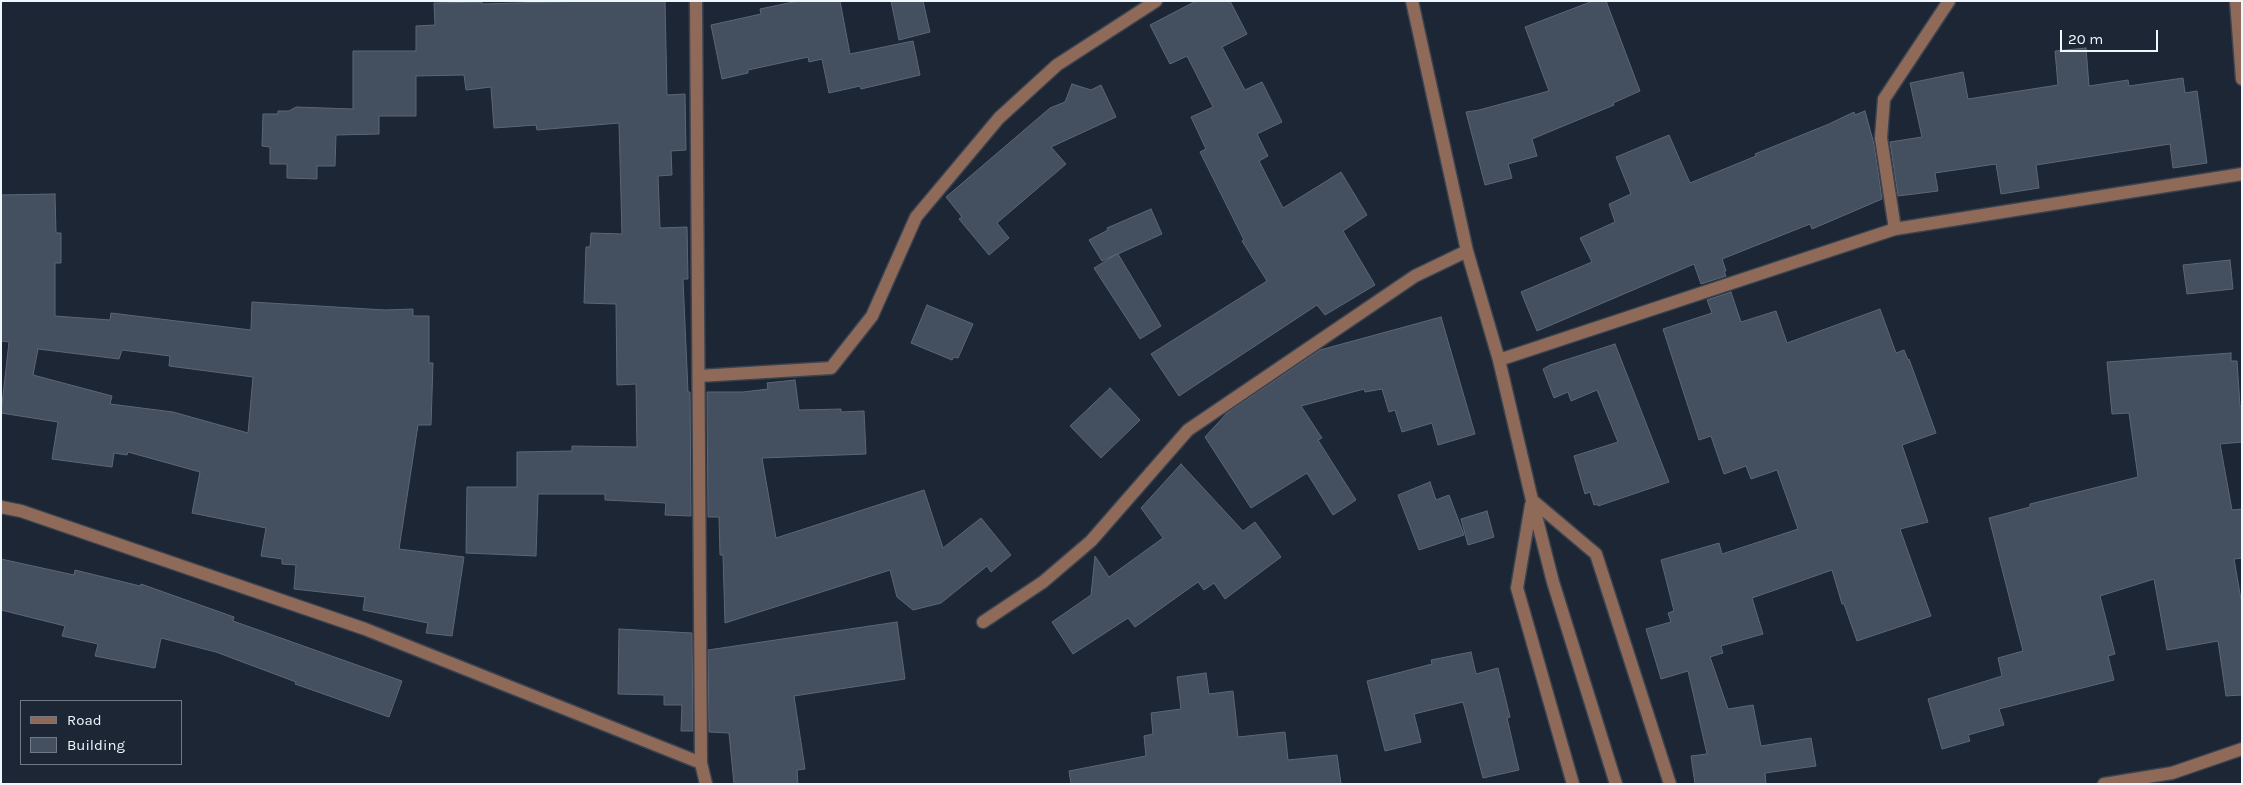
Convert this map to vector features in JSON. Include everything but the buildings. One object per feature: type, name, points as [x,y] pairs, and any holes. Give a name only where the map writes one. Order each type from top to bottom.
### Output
[{"type":"street","points":[[696,1],[701,763],[706,784]]},
{"type":"street","points":[[699,376],[831,368],[872,316],[916,217],[999,118],[1057,65],[1156,1]]},
{"type":"street","points":[[1412,1],[1467,251],[1499,360],[1553,582],[1615,780]]},
{"type":"street","points":[[1895,229],[1881,138],[1884,100],[1948,1]]},
{"type":"street","points":[[2236,1],[2242,79]]},
{"type":"street","points":[[1499,360],[1895,229],[2242,174]]},
{"type":"street","points":[[983,622],[1043,582],[1091,540],[1188,430],[1415,276],[1467,251]]},
{"type":"street","points":[[1532,500],[1517,588],[1573,784]]},
{"type":"street","points":[[1532,500],[1596,554],[1670,784]]},
{"type":"street","points":[[1,506],[21,511],[365,629],[701,763]]},
{"type":"street","points":[[2104,784],[2172,773],[2242,749]]}]
